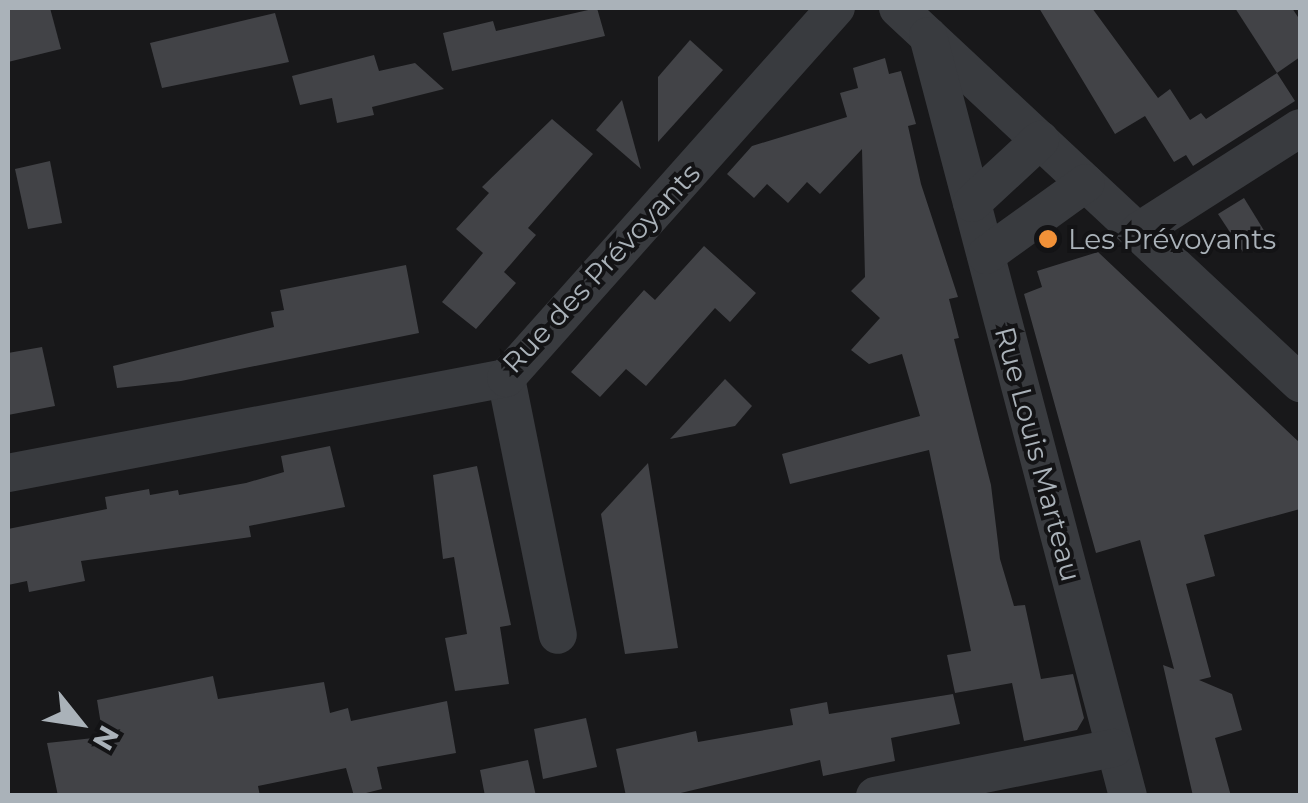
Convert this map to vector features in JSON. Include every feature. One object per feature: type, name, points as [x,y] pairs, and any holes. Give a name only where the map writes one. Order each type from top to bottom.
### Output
[{"type":"street","name":"Rue des Prévoyants","points":[[8,473],[506,378],[836,8]]},
{"type":"street","points":[[898,8],[1300,383]]},
{"type":"street","name":"Rue Louis Marteau","points":[[928,36],[1128,796]]},
{"type":"street","points":[[1139,231],[1300,128]]},
{"type":"street","points":[[972,203],[1040,140]]},
{"type":"street","points":[[986,255],[1086,182]]},
{"type":"street","points":[[506,378],[558,635]]},
{"type":"street","points":[[875,796],[1114,748]]},
{"type":"building","points":[[8,8],[50,8],[61,49],[8,62]]},
{"type":"building","points":[[597,8],[605,36],[452,71],[443,33],[493,21],[496,31]]},
{"type":"building","points":[[1039,8],[1092,8],[1158,98],[1170,89],[1190,120],[1201,113],[1206,119],[1277,73],[1295,101],[1193,166],[1186,155],[1174,162],[1145,116],[1115,134]]},
{"type":"building","points":[[1235,8],[1292,8],[1300,20],[1300,57],[1277,73]]},
{"type":"building","points":[[275,13],[289,62],[162,88],[150,43]]},
{"type":"building","points":[[690,40],[723,70],[658,142],[658,77]]},
{"type":"building","points":[[374,55],[379,71],[415,63],[444,89],[372,107],[374,115],[337,123],[332,98],[300,105],[292,76]]},
{"type":"building","points":[[885,58],[889,74],[901,71],[916,124],[908,126],[921,184],[958,297],[949,299],[959,338],[954,339],[991,485],[1000,559],[1014,606],[1025,605],[1041,679],[1073,674],[1084,718],[1077,730],[1024,741],[1012,683],[955,693],[947,655],[971,651],[929,450],[790,484],[782,454],[920,416],[902,354],[869,364],[851,350],[880,318],[851,291],[865,277],[862,149],[820,194],[807,182],[788,203],[767,184],[754,198],[727,174],[752,146],[847,117],[840,93],[858,88],[853,68]]},
{"type":"building","points":[[622,100],[641,169],[596,130]]},
{"type":"building","points":[[552,119],[593,154],[528,228],[536,235],[504,272],[516,283],[476,329],[442,302],[483,253],[456,229],[489,193],[482,187]]},
{"type":"building","points":[[50,161],[62,223],[28,229],[15,169]]},
{"type":"building","points":[[1244,198],[1268,237],[1243,252],[1218,214]]},
{"type":"building","points":[[704,246],[756,293],[730,322],[715,308],[646,386],[626,369],[600,397],[571,372],[644,290],[655,300]]},
{"type":"building","points":[[1098,252],[1300,443],[1300,509],[1204,535],[1215,576],[1186,584],[1211,677],[1199,680],[1232,694],[1242,730],[1215,738],[1231,796],[1193,796],[1163,665],[1174,669],[1140,540],[1096,553],[1024,294],[1042,287],[1037,271]]},
{"type":"building","points":[[406,265],[419,333],[181,381],[117,388],[113,366],[274,327],[271,312],[284,310],[280,290]]},
{"type":"building","points":[[42,347],[55,406],[8,415],[8,353]]},
{"type":"building","points":[[725,379],[752,406],[735,426],[670,439]]},
{"type":"building","points":[[330,446],[345,507],[249,526],[251,537],[81,561],[85,581],[29,592],[27,581],[8,585],[8,529],[107,509],[105,497],[149,489],[150,495],[178,490],[179,495],[246,483],[284,472],[281,456]]},
{"type":"building","points":[[648,463],[678,648],[625,654],[601,514]]},
{"type":"building","points":[[477,466],[511,625],[500,627],[509,684],[455,691],[445,638],[467,634],[454,557],[443,559],[433,475]]},
{"type":"building","points":[[213,676],[218,699],[324,682],[330,713],[348,708],[351,721],[447,701],[456,753],[377,767],[382,789],[354,796],[346,768],[258,786],[260,796],[58,796],[47,743],[103,737],[97,700]]},
{"type":"building","points":[[953,694],[960,724],[891,738],[895,761],[823,776],[820,760],[668,796],[626,796],[616,749],[696,731],[698,742],[793,725],[790,709],[827,702],[829,714]]},
{"type":"building","points":[[586,718],[597,767],[543,779],[534,729]]},
{"type":"building","points":[[528,760],[536,796],[485,796],[480,770]]},
{"type":"place","name":"Les Prévoyants","points":[[1048,239]]}]
